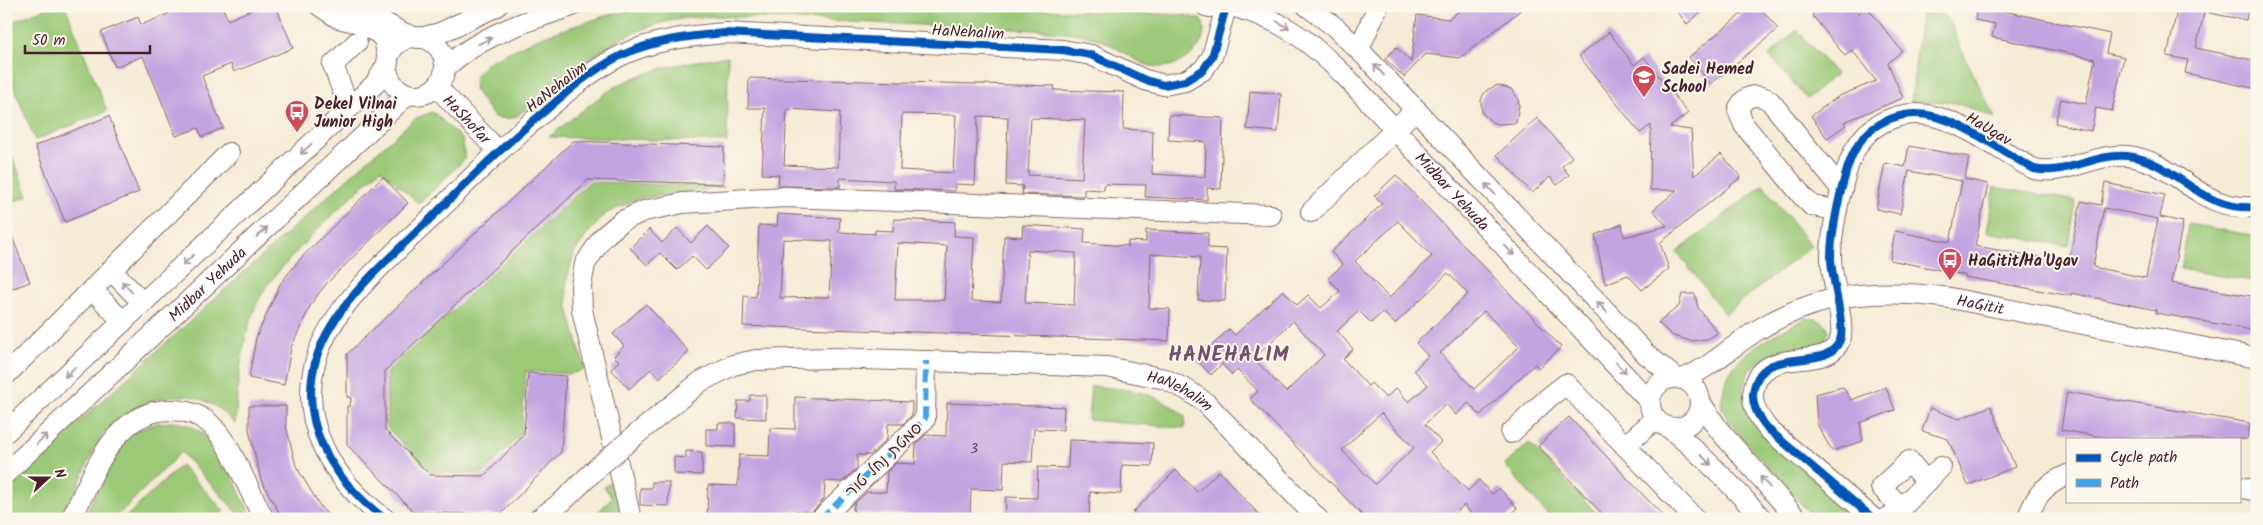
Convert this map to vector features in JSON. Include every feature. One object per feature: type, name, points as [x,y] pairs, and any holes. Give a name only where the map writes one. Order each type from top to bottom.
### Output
[{"type":"street","points":[[320,6],[338,18],[366,26],[384,39],[390,79],[399,90],[418,96],[428,93],[437,86],[443,78],[445,68],[440,50],[434,43],[401,32],[372,14],[344,6]]},
{"type":"street","points":[[388,62],[392,50],[402,41],[440,33],[497,6]]},
{"type":"street","points":[[445,68],[466,50],[482,42],[542,16],[572,6]]},
{"type":"street","name":"Midbar Yehuda","points":[[1307,6],[1335,27],[1358,49],[1646,354],[1679,378]]},
{"type":"street","points":[[1358,49],[1378,6]]},
{"type":"street","name":"Midbar Yehuda","points":[[1221,7],[1278,22],[1306,40],[1345,76],[1658,416],[1730,483],[1762,519]]},
{"type":"street","name":"HaNehalim","points":[[385,519],[366,504],[346,484],[321,444],[313,416],[311,393],[317,356],[349,301],[498,151],[586,78],[621,56],[656,42],[692,35],[724,33],[1063,50],[1091,54],[1146,80],[1164,85],[1185,81],[1203,70],[1212,57],[1221,7]]},
{"type":"street","points":[[349,108],[333,65],[357,42]]},
{"type":"street","name":"Midbar Yehuda","points":[[6,432],[375,84],[388,62]]},
{"type":"street","name":"HaShofar","points":[[437,86],[498,151]]},
{"type":"street","name":"Midbar Yehuda","points":[[6,473],[408,94]]},
{"type":"street","points":[[1837,210],[1812,206],[1804,198],[1744,126],[1738,110],[1741,104],[1753,95],[1761,95],[1770,101],[1842,190]]},
{"type":"street","points":[[1311,212],[1416,109]]},
{"type":"street","name":"HaUgav","points":[[1874,519],[1768,429],[1755,410],[1753,389],[1756,379],[1774,363],[1825,354],[1840,341],[1842,331],[1831,259],[1837,210],[1849,163],[1865,135],[1876,126],[1891,118],[1919,114],[1954,123],[2034,168],[2047,172],[2062,170],[2107,157],[2127,156],[2148,160],[2196,192],[2215,201],[2234,208],[2257,207]]},
{"type":"street","points":[[8,373],[228,153]]},
{"type":"street","points":[[631,519],[582,310],[581,286],[584,264],[602,238],[622,221],[644,211],[683,203],[785,197],[1271,215]]},
{"type":"street","points":[[111,270],[143,303]]},
{"type":"street","points":[[92,289],[123,322]]},
{"type":"street","name":"HaGitit","points":[[1679,378],[1718,360],[1738,344],[1797,309],[1836,298],[1886,292],[1926,294],[2257,358]]},
{"type":"street","name":"HaNehalim","points":[[539,519],[563,501],[598,467],[700,382],[733,365],[756,360],[792,359],[1107,367],[1165,379],[1187,390],[1210,407],[1318,519]]},
{"type":"street","name":"HaGitit","points":[[1699,398],[1718,360]]},
{"type":"street","name":"סמטת נחל טור","points":[[820,519],[925,419],[926,361]]},
{"type":"street","points":[[1625,446],[1658,416],[1657,385],[1666,379],[1679,378],[1691,383],[1719,430],[1797,519]]},
{"type":"street","points":[[1511,433],[1548,398],[1566,384],[1695,519]]},
{"type":"street","points":[[1658,416],[1680,428],[1689,425],[1699,411],[1699,398]]},
{"type":"street","points":[[71,519],[112,439],[134,420],[166,410],[183,410],[209,423],[221,438],[264,519]]},
{"type":"street","points":[[1902,508],[1881,487],[1909,461],[1927,482]]},
{"type":"street","points":[[1884,519],[1902,508],[1941,467]]},
{"type":"street","points":[[2027,519],[2036,497],[2048,484],[2066,475]]},
{"type":"street","points":[[2240,487],[2257,491]]},
{"type":"green space","points":[[52,6],[65,6],[107,111],[35,140],[6,67],[6,24]]},
{"type":"green space","points":[[654,6],[940,6],[1184,15],[1202,20],[1204,29],[1203,38],[1193,53],[1176,64],[1158,67],[1144,64],[1103,41],[1070,33],[715,16],[693,17],[656,24],[613,44],[573,70],[517,116],[507,119],[494,117],[474,89],[476,75],[488,62],[541,37],[605,16]]},
{"type":"green space","points":[[1922,7],[1937,8],[1951,23],[1961,49],[1995,118],[1951,101],[1911,103]]},
{"type":"green space","points":[[1797,30],[1836,74],[1807,99],[1769,55]]},
{"type":"green space","points":[[728,56],[727,142],[549,137],[600,97],[621,84],[666,68]]},
{"type":"green space","points":[[433,112],[462,139],[465,159],[419,204],[381,169],[322,225],[278,272],[261,295],[250,322],[240,365],[235,424],[212,404],[187,396],[174,396],[146,404],[120,419],[106,431],[92,455],[63,519],[6,519],[6,488],[369,159],[416,118]]},
{"type":"green space","points":[[6,141],[28,196],[6,204]]},
{"type":"green space","points":[[589,182],[725,187],[637,199],[607,213],[589,232],[574,253],[566,283],[568,308],[585,370],[568,374],[526,371],[521,434],[483,474],[431,472],[387,428],[387,372]]},
{"type":"green space","points":[[1763,185],[1811,246],[1725,314],[1677,252]]},
{"type":"green space","points":[[1994,187],[2076,201],[2069,246],[1987,232]]},
{"type":"green space","points":[[2188,224],[2257,236],[2257,282],[2181,269]]},
{"type":"green space","points":[[1806,318],[1825,324],[1829,331],[1824,343],[1808,349],[1788,349],[1758,363],[1748,373],[1743,388],[1746,406],[1755,425],[1857,519],[1815,519],[1739,435],[1722,408],[1722,397],[1727,379],[1743,357],[1767,339]]},
{"type":"green space","points":[[1091,386],[1130,390],[1152,396],[1185,416],[1185,428],[1088,420]]},
{"type":"green space","points":[[157,423],[180,423],[195,428],[207,437],[225,462],[253,519],[243,519],[181,452],[114,519],[83,519],[115,453],[133,432]]},
{"type":"green space","points":[[1529,443],[1602,519],[1551,519],[1505,465]]},
{"type":"green space","points":[[181,465],[224,511],[215,519],[124,519]]},
{"type":"green space","points":[[617,476],[626,519],[592,519],[612,497],[604,487]]},
{"type":"building","points":[[164,6],[222,6],[228,20],[260,6],[276,6],[293,48],[234,72],[231,64],[202,76],[223,128],[202,137],[198,128],[176,136],[143,56],[115,67],[101,32],[138,17],[141,25],[168,14]]},
{"type":"building","points":[[1465,6],[1526,6],[1460,58],[1426,54],[1404,77],[1385,59],[1396,47],[1411,62],[1417,15],[1449,19]]},
{"type":"building","points":[[1673,6],[1709,6],[1687,24]]},
{"type":"building","points":[[1751,6],[1759,6],[1778,29],[1711,84],[1689,57]]},
{"type":"building","points":[[1824,6],[1853,6],[1859,13],[1866,6],[1902,51],[1888,63],[1903,98],[1844,122],[1846,125],[1827,138],[1811,116],[1839,96],[1876,81],[1852,50],[1845,56],[1812,15]]},
{"type":"building","points":[[1977,6],[2005,6],[2004,11],[2110,34],[2106,53],[2124,57],[2112,111],[2096,108],[2091,131],[2055,123],[2061,99],[2086,104],[2095,59],[1992,37],[1995,24],[1975,20]]},
{"type":"building","points":[[2178,6],[2205,9],[2196,48],[2257,61],[2257,89],[2185,73],[2188,60],[2167,56]]},
{"type":"building","points":[[2209,6],[2249,6],[2246,20],[2209,13]]},
{"type":"building","points":[[1609,32],[1634,65],[1644,57],[1688,113],[1670,127],[1691,130],[1694,176],[1721,154],[1741,177],[1660,243],[1669,269],[1642,290],[1628,275],[1605,284],[1595,235],[1622,224],[1624,237],[1667,226],[1653,210],[1677,190],[1650,190],[1651,125],[1640,133],[1579,56]]},
{"type":"building","points":[[749,78],[1055,86],[1054,90],[1124,92],[1123,129],[1153,131],[1152,174],[1205,177],[1206,142],[1168,140],[1169,115],[1223,118],[1221,189],[1207,188],[1207,200],[1145,197],[1146,185],[1104,184],[1104,190],[1084,189],[1084,196],[1022,194],[1023,186],[1006,185],[1008,117],[978,116],[975,185],[955,184],[955,191],[894,189],[894,181],[840,178],[840,187],[778,186],[779,175],[762,174],[765,108],[748,108]],"holes":[[[787,109],[840,112],[838,167],[784,165]],[[902,114],[956,115],[953,173],[900,170]],[[1031,118],[1085,120],[1082,178],[1028,175]]]},
{"type":"building","points":[[1498,85],[1511,89],[1518,99],[1516,123],[1498,124],[1492,122],[1482,113],[1481,101],[1483,95],[1487,90]]},
{"type":"building","points":[[1250,91],[1281,94],[1278,132],[1247,129]]},
{"type":"building","points":[[109,116],[139,192],[65,222],[35,146]]},
{"type":"building","points":[[1537,118],[1572,157],[1562,166],[1569,175],[1557,185],[1550,177],[1532,193],[1497,155]]},
{"type":"building","points":[[573,141],[724,147],[723,184],[588,180],[385,371],[385,430],[430,475],[484,476],[524,435],[528,373],[566,376],[561,452],[500,515],[414,512],[347,445],[347,406],[350,406],[351,398],[347,397],[347,354]]},
{"type":"building","points":[[1909,146],[1969,157],[1965,179],[1988,184],[1975,246],[2069,262],[2081,201],[2101,205],[2105,183],[2165,195],[2160,217],[2183,222],[2171,283],[2257,297],[2257,331],[2156,313],[2156,310],[2071,293],[2071,296],[1965,277],[1965,275],[1890,260],[1895,231],[1950,242],[1962,181],[1909,171],[1900,214],[1876,209],[1885,163],[1905,167]],"holes":[[[2104,208],[2158,219],[2146,278],[2093,267]]]},
{"type":"building","points":[[1396,175],[1561,347],[1539,368],[1535,364],[1480,415],[1468,403],[1456,415],[1446,404],[1425,424],[1441,442],[1430,452],[1468,491],[1479,480],[1492,494],[1499,488],[1517,508],[1505,519],[1476,519],[1464,505],[1450,519],[1366,519],[1250,399],[1258,391],[1237,370],[1232,375],[1222,364],[1211,375],[1197,360],[1229,329],[1235,335],[1283,290],[1297,305],[1308,295],[1321,308],[1340,291],[1328,278],[1343,265],[1331,252],[1382,204],[1374,196]],"holes":[[[1398,221],[1432,256],[1389,298],[1355,261]],[[1448,273],[1468,294],[1416,343],[1428,356],[1414,370],[1428,385],[1409,402],[1396,388],[1386,398],[1371,383],[1368,386],[1343,359],[1353,349],[1337,331],[1359,311],[1371,323],[1383,312],[1395,324]],[[1484,311],[1519,347],[1474,389],[1440,353]],[[1293,321],[1324,355],[1286,392],[1258,363],[1259,361],[1255,357]],[[1381,413],[1414,448],[1375,484],[1342,450]]]},
{"type":"building","points":[[383,177],[408,203],[326,284],[311,304],[291,348],[284,385],[249,378],[256,338],[280,284],[299,260]]},
{"type":"building","points":[[778,214],[840,218],[839,232],[875,234],[875,230],[893,231],[894,219],[955,222],[954,236],[974,237],[971,301],[1001,302],[1004,236],[1022,237],[1023,225],[1085,229],[1084,243],[1128,246],[1128,241],[1146,242],[1146,230],[1208,233],[1208,248],[1227,249],[1225,301],[1198,300],[1200,257],[1151,254],[1149,308],[1170,309],[1169,341],[743,326],[744,296],[756,297],[759,225],[777,226]],"holes":[[[783,239],[832,241],[829,297],[780,298]],[[898,243],[947,246],[944,300],[895,300]],[[1028,250],[1076,253],[1074,305],[1025,303]]]},
{"type":"building","points":[[6,224],[30,282],[6,291]]},
{"type":"building","points":[[708,226],[729,248],[706,270],[692,256],[677,270],[660,253],[647,265],[630,248],[649,229],[662,243],[677,228],[691,243]]},
{"type":"building","points":[[1682,294],[1695,294],[1698,308],[1718,333],[1707,339],[1691,341],[1673,336],[1658,323],[1679,306]]},
{"type":"building","points":[[646,304],[689,352],[659,378],[651,369],[629,389],[611,369],[619,361],[614,356],[624,346],[613,334]]},
{"type":"building","points":[[1843,387],[1851,400],[1886,387],[1895,410],[1860,423],[1863,441],[1832,451],[1817,424],[1815,394]]},
{"type":"building","points":[[2067,392],[2250,423],[2247,439],[2109,438],[2061,430]]},
{"type":"building","points":[[750,395],[766,395],[766,419],[737,418],[738,401],[750,401]]},
{"type":"building","points":[[795,397],[912,402],[912,415],[903,424],[888,424],[887,439],[870,455],[857,455],[857,468],[842,482],[825,481],[824,499],[812,512],[794,511],[794,519],[707,519],[708,485],[738,486],[739,455],[769,456],[770,428],[795,429]]},
{"type":"building","points":[[947,403],[1064,407],[1063,430],[1034,429],[1032,462],[1004,461],[1003,490],[971,489],[970,517],[853,513],[854,504],[867,492],[886,492],[887,472],[896,463],[915,464],[916,444],[925,435],[946,436]]},
{"type":"building","points":[[249,406],[286,406],[286,426],[296,466],[320,506],[331,519],[283,519],[261,480],[249,430]]},
{"type":"building","points":[[1991,406],[2015,467],[1968,485],[1948,439],[1922,431],[1930,408],[1959,419]]},
{"type":"building","points":[[1569,417],[1666,519],[1607,519],[1538,446]]},
{"type":"building","points":[[718,423],[735,423],[735,447],[706,446],[706,429],[718,429]]},
{"type":"building","points":[[1069,440],[1153,443],[1152,466],[1122,465],[1121,494],[1090,492],[1089,519],[1005,519],[1006,497],[1037,498],[1038,467],[1068,468]]},
{"type":"building","points":[[686,451],[702,452],[702,475],[674,474],[674,457],[686,458]]},
{"type":"building","points":[[1176,470],[1197,492],[1219,471],[1263,519],[1140,519],[1133,512]]},
{"type":"building","points":[[652,482],[669,482],[668,506],[640,505],[640,488],[652,488]]},
{"type":"marked path","points":[[821,519],[925,419],[926,361]]},
{"type":"marked path","points":[[2125,519],[2130,519]]},
{"type":"cycle path","points":[[385,519],[366,504],[335,468],[324,448],[316,427],[311,404],[312,381],[317,356],[325,336],[351,299],[383,264],[487,162],[591,73],[622,55],[659,42],[725,33],[1063,50],[1091,55],[1145,80],[1164,85],[1185,81],[1203,70],[1212,57],[1225,11]]},
{"type":"cycle path","points":[[1874,519],[1768,429],[1756,410],[1753,399],[1754,388],[1760,374],[1770,366],[1782,362],[1822,356],[1833,350],[1840,340],[1840,313],[1831,258],[1833,233],[1839,199],[1853,153],[1871,130],[1902,115],[1914,114],[1937,117],[1962,127],[2034,169],[2057,170],[2103,158],[2127,156],[2145,160],[2160,167],[2219,202],[2236,206],[2257,207]]},
{"type":"place","name":"Sadei Hemed School","points":[[1644,98]]},
{"type":"place","name":"Dekel Vilnai Junior High","points":[[297,133]]},
{"type":"place","name":"HaGitit/Ha'Ugav","points":[[1950,281]]},
{"type":"district","name":"HANEHALIM","points":[[1229,354]]}]
